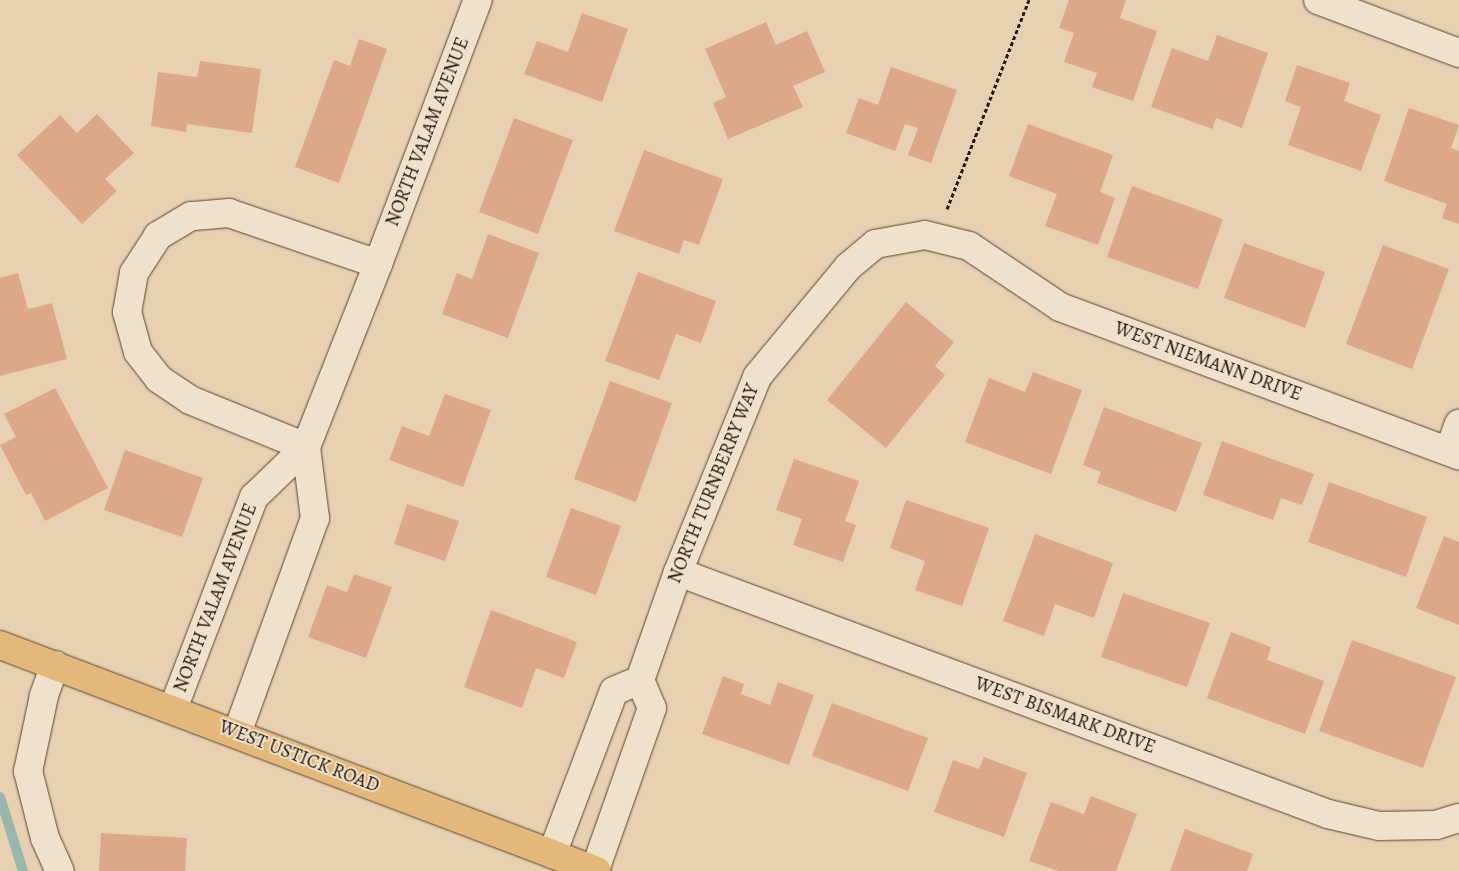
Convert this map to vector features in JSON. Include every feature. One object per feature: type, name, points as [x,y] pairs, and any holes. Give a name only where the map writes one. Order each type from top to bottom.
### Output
[{"type":"main road","name":"WEST USTICK ROAD","points":[[0,645],[596,871]]},
{"type":"street","name":"NORTH VALAM AVENUE","points":[[173,709],[254,497],[306,447],[478,0]]},
{"type":"street","points":[[1318,0],[1459,53]]},
{"type":"street","points":[[306,447],[190,400],[159,379],[138,352],[127,312],[134,273],[158,236],[191,216],[230,213],[378,264]]},
{"type":"street","name":"NORTH TURNBERRY WAY","points":[[640,680],[678,572],[757,377],[848,268],[875,244],[925,235],[969,246]]},
{"type":"street","name":"WEST NIEMANN DRIVE","points":[[969,246],[1060,308],[1454,453]]},
{"type":"street","points":[[1454,453],[1459,424]]},
{"type":"street","name":"NORTH VALAM AVENUE","points":[[237,734],[316,518],[306,447]]},
{"type":"street","name":"WEST BISMARK DRIVE","points":[[678,572],[1328,814],[1379,826],[1436,825],[1459,818]]},
{"type":"street","points":[[55,665],[44,696],[28,771],[45,838],[60,871]]},
{"type":"street","points":[[552,854],[614,691],[640,680],[652,708],[596,871]]},
{"type":"path","points":[[930,236],[949,204],[1029,0]]},
{"type":"building","points":[[1069,0],[1126,0],[1120,18],[1157,31],[1133,101],[1092,87],[1097,73],[1064,62],[1074,33],[1059,28]]},
{"type":"building","points":[[582,13],[628,29],[602,102],[524,74],[537,41],[568,52]]},
{"type":"building","points":[[766,22],[776,45],[807,31],[825,72],[793,86],[803,107],[728,139],[713,103],[726,97],[705,49]]},
{"type":"building","points":[[1217,35],[1268,53],[1242,128],[1216,118],[1213,129],[1151,107],[1172,48],[1208,61]]},
{"type":"building","points":[[359,39],[387,49],[339,183],[295,167],[334,60],[350,66]]},
{"type":"building","points":[[200,61],[261,69],[252,133],[187,124],[186,132],[151,126],[158,72],[197,77]]},
{"type":"building","points":[[1297,65],[1350,83],[1344,101],[1381,115],[1361,171],[1288,145],[1301,107],[1285,101]]},
{"type":"building","points":[[891,67],[957,90],[931,163],[908,155],[918,128],[905,124],[895,151],[846,133],[859,98],[878,105]]},
{"type":"building","points":[[1409,108],[1459,125],[1451,148],[1459,151],[1459,224],[1442,218],[1447,204],[1384,181]]},
{"type":"building","points":[[97,114],[134,153],[105,179],[117,191],[82,224],[17,155],[60,115],[77,133]]},
{"type":"building","points":[[514,118],[573,140],[538,234],[479,212]]},
{"type":"building","points":[[1028,124],[1113,155],[1100,192],[1115,198],[1098,245],[1045,226],[1057,194],[1009,176]]},
{"type":"building","points":[[644,150],[723,179],[699,245],[684,240],[679,254],[614,231]]},
{"type":"building","points":[[1132,186],[1223,219],[1198,289],[1107,257]]},
{"type":"building","points":[[488,234],[539,253],[508,338],[442,314],[457,273],[472,279]]},
{"type":"building","points":[[1244,243],[1325,272],[1305,328],[1224,298]]},
{"type":"building","points":[[1383,245],[1449,269],[1412,369],[1346,344]]},
{"type":"building","points":[[638,272],[716,301],[701,343],[676,334],[659,380],[605,361]]},
{"type":"building","points":[[18,273],[28,309],[52,303],[67,359],[0,376],[0,278]]},
{"type":"building","points":[[906,302],[954,342],[935,366],[945,375],[886,448],[827,400]]},
{"type":"building","points":[[1033,372],[1082,390],[1051,474],[965,442],[989,378],[1025,392]]},
{"type":"building","points":[[610,381],[672,403],[636,502],[574,479]]},
{"type":"building","points":[[55,388],[108,488],[45,521],[31,493],[26,495],[0,445],[16,437],[4,414]]},
{"type":"building","points":[[445,394],[491,410],[463,487],[389,460],[402,426],[429,436]]},
{"type":"building","points":[[1104,407],[1202,443],[1176,512],[1097,483],[1101,472],[1083,465]]},
{"type":"building","points":[[1222,441],[1314,474],[1302,505],[1281,498],[1273,520],[1203,495]]},
{"type":"building","points":[[125,450],[203,478],[182,537],[104,510]]},
{"type":"building","points":[[794,459],[859,481],[845,521],[856,525],[843,562],[793,545],[802,519],[776,510]]},
{"type":"building","points":[[1329,482],[1427,517],[1406,577],[1308,542]]},
{"type":"building","points":[[906,500],[989,528],[962,606],[915,590],[925,561],[890,548]]},
{"type":"building","points":[[407,504],[459,521],[445,561],[394,544]]},
{"type":"building","points":[[571,508],[621,526],[596,595],[546,577]]},
{"type":"building","points":[[1035,534],[1113,563],[1094,618],[1055,604],[1044,636],[1003,621]]},
{"type":"building","points":[[1444,536],[1459,542],[1459,625],[1416,608]]},
{"type":"building","points":[[354,574],[392,587],[366,658],[308,637],[327,585],[347,592]]},
{"type":"building","points":[[1123,593],[1210,623],[1187,687],[1101,657]]},
{"type":"building","points":[[491,610],[577,642],[564,678],[536,668],[522,708],[464,687]]},
{"type":"building","points":[[1231,632],[1271,647],[1267,660],[1324,681],[1305,734],[1207,698]]},
{"type":"building","points":[[1352,640],[1456,677],[1423,768],[1319,731]]},
{"type":"building","points":[[723,676],[744,684],[741,694],[770,705],[778,682],[814,695],[789,765],[702,734]]},
{"type":"building","points":[[832,703],[928,738],[908,791],[812,756]]},
{"type":"building","points":[[984,757],[1027,773],[1004,837],[934,812],[953,760],[979,769]]},
{"type":"building","points":[[1091,796],[1137,814],[1116,871],[1058,871],[1029,861],[1051,802],[1084,814]]},
{"type":"building","points":[[1185,829],[1253,854],[1247,871],[1170,871]]},
{"type":"building","points":[[101,833],[187,838],[185,871],[99,871]]},
{"type":"waterway","points":[[0,797],[23,871]]}]
